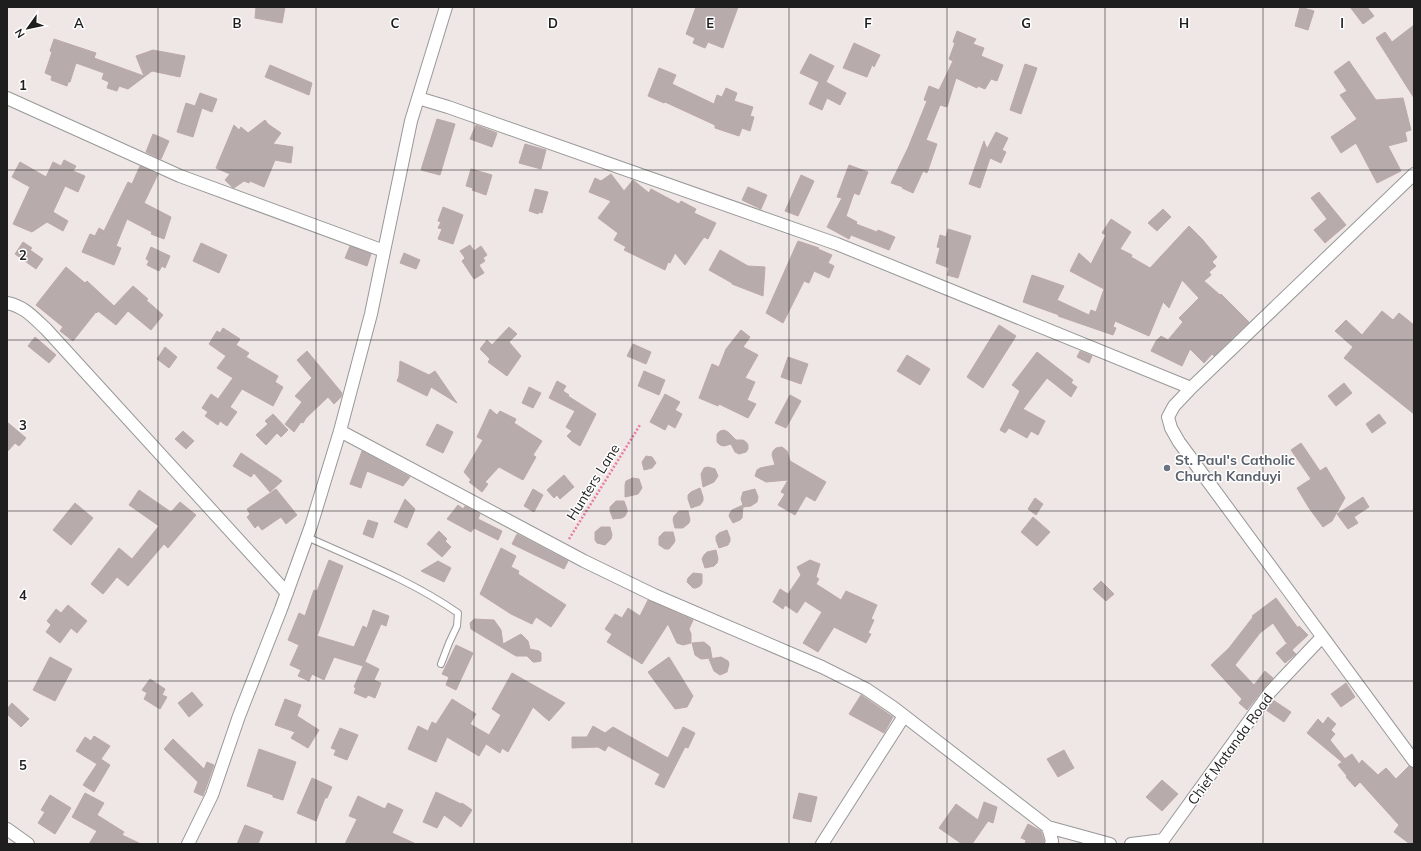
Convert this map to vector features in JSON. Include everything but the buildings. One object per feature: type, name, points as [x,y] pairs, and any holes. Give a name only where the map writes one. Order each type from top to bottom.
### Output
[{"type":"street","points":[[188,844],[212,795],[239,716],[287,593],[307,536],[340,431],[371,314],[411,121],[446,7]]},
{"type":"street","points":[[7,98],[180,176],[384,251]]},
{"type":"street","points":[[418,98],[448,107],[837,244],[1191,388]]},
{"type":"street","points":[[1414,174],[1191,388],[1174,406],[1168,417],[1171,428],[1184,448],[1414,761]]},
{"type":"street","points":[[7,303],[14,304],[24,309],[46,329],[287,593]]},
{"type":"street","points":[[340,431],[563,550],[654,595],[828,670],[866,689],[904,716],[1048,827],[1110,844]]},
{"type":"street","name":"Chief Matanda Road","points":[[1131,844],[1163,840],[1270,692],[1322,637]]},
{"type":"street","points":[[822,844],[904,716]]},
{"type":"street","points":[[1048,827],[1052,841],[1051,844]]},
{"type":"street","points":[[7,829],[28,844]]},
{"type":"lane","points":[[307,536],[402,580],[447,605],[458,613],[457,626],[441,664]]},
{"type":"path","name":"Hunters Lane","points":[[563,550],[640,425]]},
{"type":"place","name":"St. Paul's Catholic Church Kanduyi","points":[[1167,468]]}]
